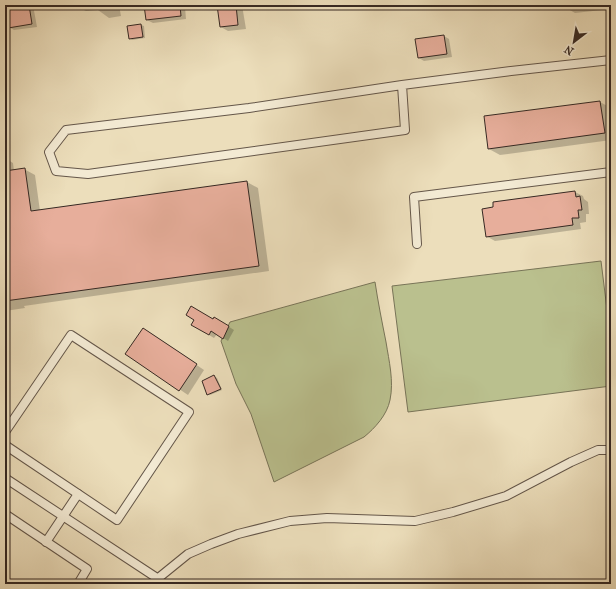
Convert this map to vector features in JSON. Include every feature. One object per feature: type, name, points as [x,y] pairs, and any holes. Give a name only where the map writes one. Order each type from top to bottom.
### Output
[{"type":"lane","points":[[402,85],[405,130],[88,174],[56,171],[49,152],[66,130],[249,108],[402,85],[511,71],[611,60]]},
{"type":"lane","points":[[417,244],[414,198],[611,172]]},
{"type":"lane","points":[[5,432],[71,335],[189,412],[117,520],[5,445]]},
{"type":"lane","points":[[5,478],[63,516],[154,581],[188,554],[238,534],[290,522],[327,518],[415,521],[453,512],[506,496],[571,462],[598,450],[611,450]]},
{"type":"lane","points":[[46,542],[78,494]]},
{"type":"lane","points":[[5,514],[87,569],[78,584]]},
{"type":"green space","points":[[601,261],[611,342],[611,386],[408,412],[392,286]]},
{"type":"green space","points":[[375,282],[391,378],[390,400],[386,411],[372,430],[364,437],[274,482],[251,414],[236,384],[221,341],[230,322]]},
{"type":"building","points":[[5,5],[29,5],[32,24],[8,28]]},
{"type":"building","points":[[144,5],[180,5],[181,16],[146,20]]},
{"type":"building","points":[[217,5],[236,5],[238,25],[220,27]]},
{"type":"building","points":[[141,24],[143,37],[129,39],[127,26]]},
{"type":"building","points":[[444,35],[447,54],[418,58],[415,39]]},
{"type":"building","points":[[600,101],[605,133],[488,149],[484,116]]},
{"type":"building","points":[[25,168],[31,211],[247,181],[259,266],[5,301],[5,171]]},
{"type":"building","points":[[575,191],[576,197],[580,196],[582,210],[578,210],[579,218],[572,218],[573,225],[486,237],[482,209],[493,207],[493,202]]},
{"type":"building","points":[[191,306],[213,319],[214,317],[229,326],[223,339],[211,331],[209,335],[191,325],[194,320],[186,315]]},
{"type":"building","points":[[143,328],[197,364],[179,391],[125,354]]},
{"type":"building","points":[[214,375],[221,389],[207,395],[202,381]]}]
